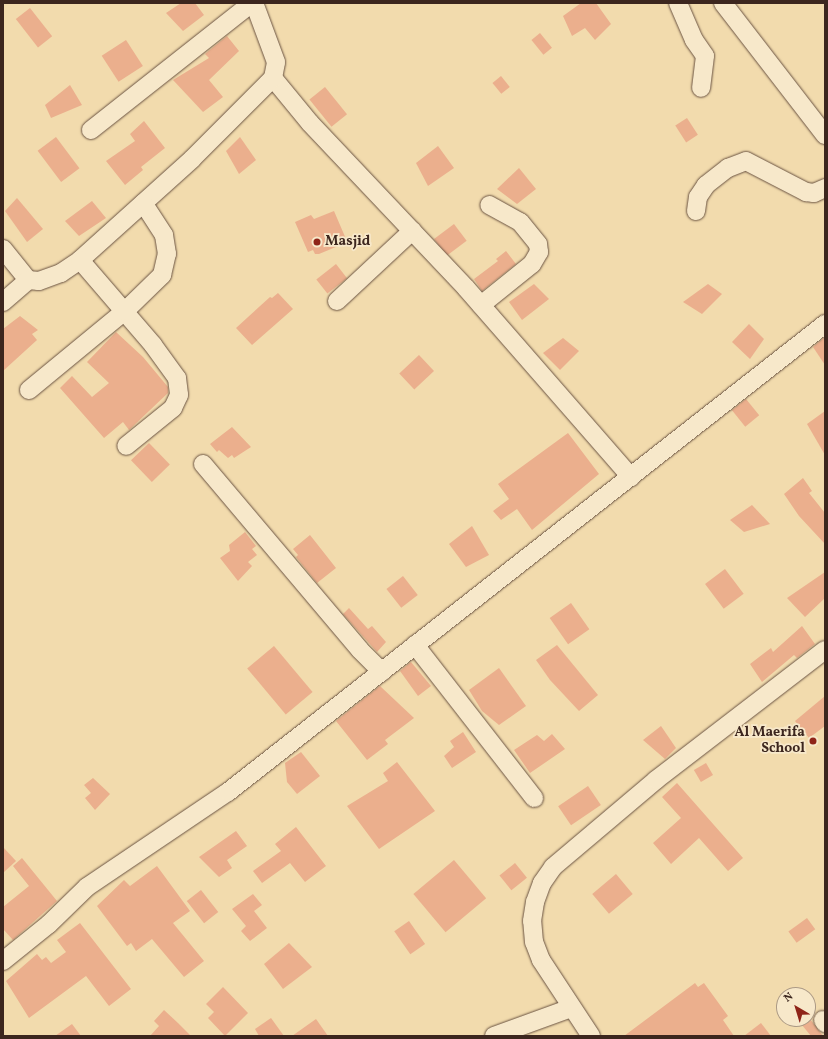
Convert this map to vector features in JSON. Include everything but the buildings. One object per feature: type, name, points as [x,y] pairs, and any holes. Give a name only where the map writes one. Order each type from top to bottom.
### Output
[{"type":"street","points":[[3,249],[28,280],[39,281],[61,273],[80,260],[192,159],[273,78],[276,62],[253,3],[91,130]]},
{"type":"street","points":[[678,3],[694,40],[705,56],[701,88]]},
{"type":"street","points":[[723,3],[825,135]]},
{"type":"street","points":[[273,78],[310,123],[481,305],[631,478]]},
{"type":"street","points":[[696,211],[698,197],[706,185],[728,168],[746,161],[806,192],[814,193],[825,188]]},
{"type":"street","points":[[29,390],[124,311],[162,275],[167,254],[164,235],[143,203]]},
{"type":"street","points":[[481,305],[532,264],[539,252],[538,244],[520,222],[489,205]]},
{"type":"street","points":[[337,301],[412,230]]},
{"type":"street","points":[[80,260],[124,311],[170,367],[177,378],[179,395],[167,414],[126,446]]},
{"type":"street","points":[[3,302],[28,280]]},
{"type":"street","points":[[4,959],[49,924],[93,882],[228,792],[631,478],[825,324]]},
{"type":"street","points":[[203,464],[345,633],[382,672]]},
{"type":"street","points":[[415,645],[534,798]]},
{"type":"street","points":[[591,1036],[571,1008],[541,960],[534,942],[532,922],[535,902],[542,883],[553,867],[656,780],[825,650]]},
{"type":"street","points":[[494,1036],[571,1008]]},
{"type":"place","name":"Masjid","points":[[317,242]]},
{"type":"place","name":"Al Maerifa School","points":[[813,741]]}]
